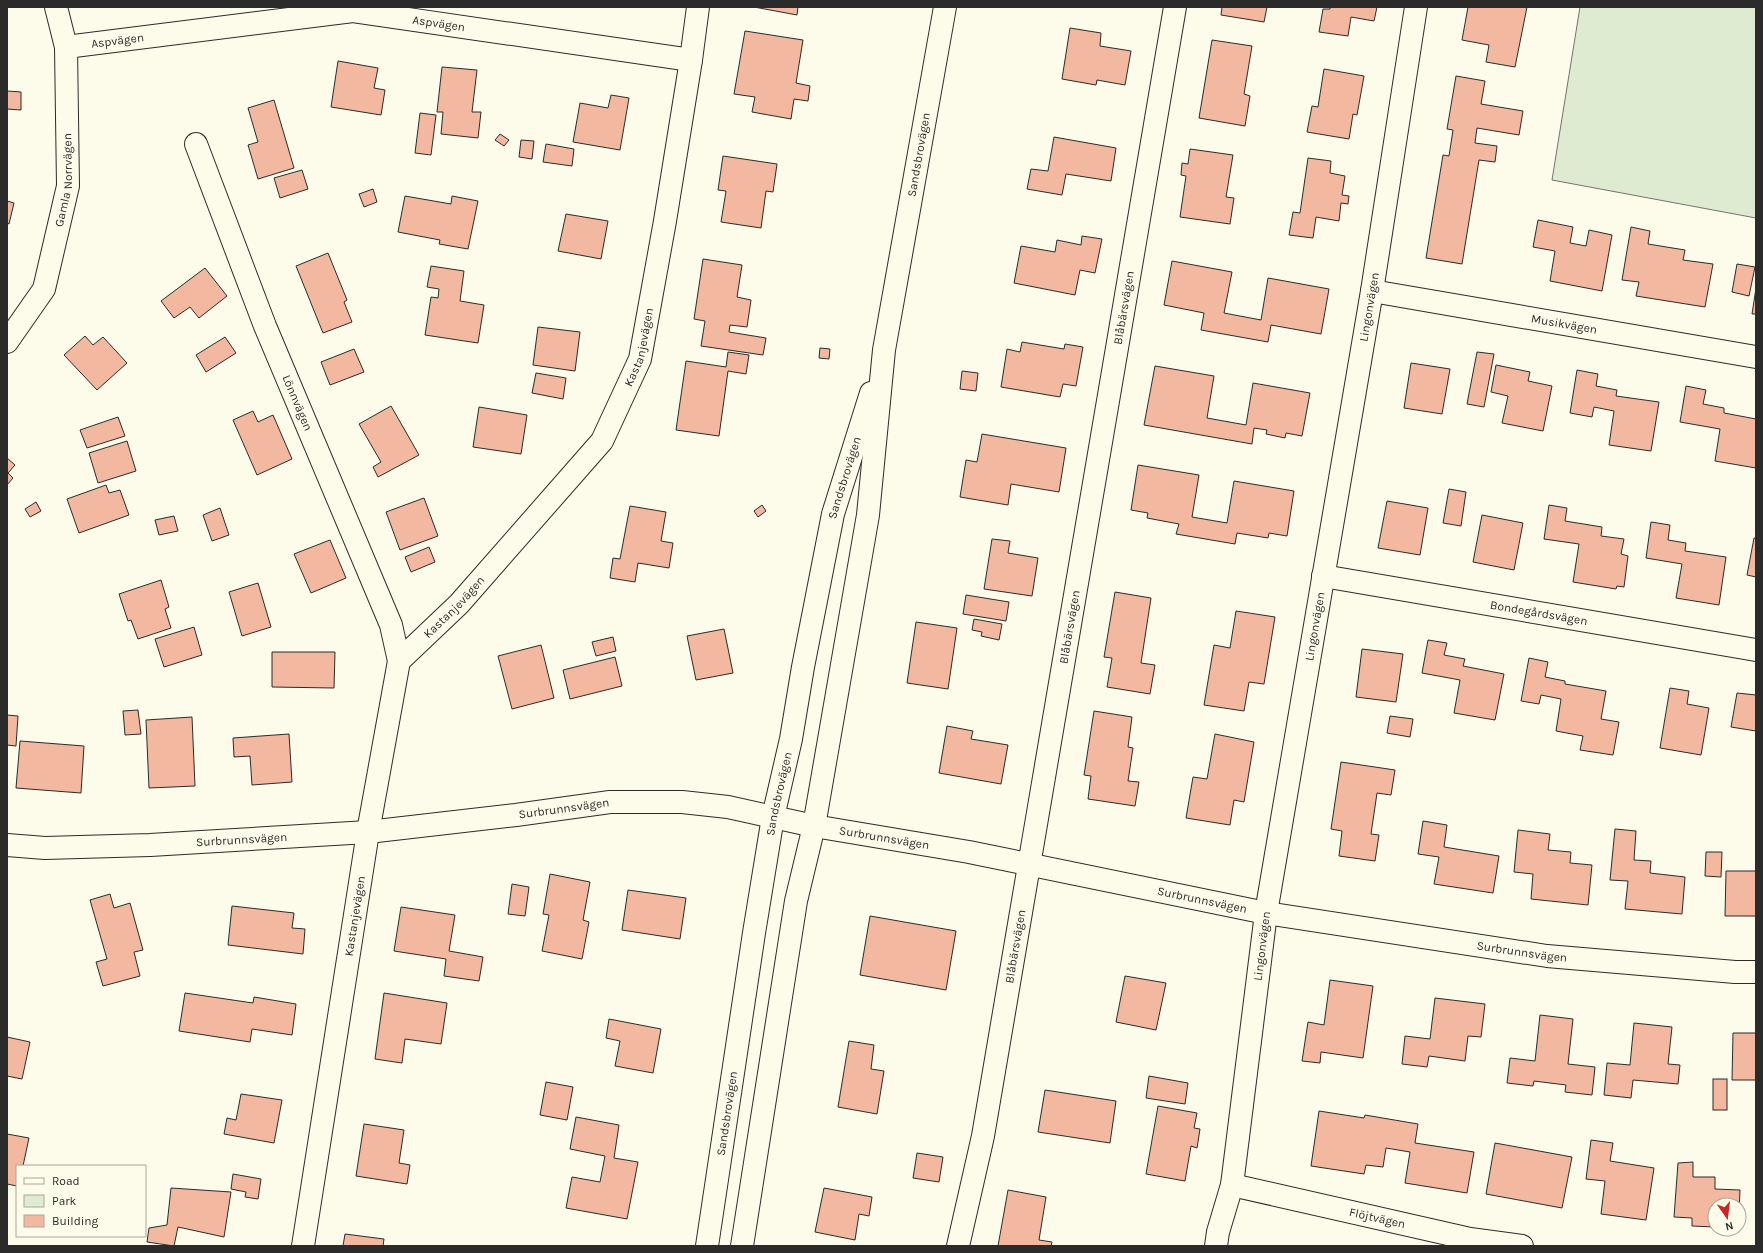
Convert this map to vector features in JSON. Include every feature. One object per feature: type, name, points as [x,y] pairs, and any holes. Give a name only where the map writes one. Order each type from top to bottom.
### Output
[{"type":"street","name":"Gamla Norrvägen","points":[[7,342],[44,289],[68,186],[66,47],[56,7]]},
{"type":"street","name":"Kastanjevägen","points":[[303,1246],[368,832],[399,661],[459,604],[602,441],[640,359],[692,60],[698,7]]},
{"type":"street","name":"Sandsbrovägen","points":[[742,1246],[796,902],[814,826],[868,515],[884,350],[945,7]]},
{"type":"street","name":"Blåbärsvägen","points":[[958,1246],[983,1136],[1175,7]]},
{"type":"street","name":"Lingonvägen","points":[[1216,1246],[1218,1232],[1232,1185],[1266,913],[1372,291],[1416,7]]},
{"type":"street","name":"Aspvägen","points":[[66,47],[353,9],[692,60]]},
{"type":"street","name":"Lönnvägen","points":[[196,144],[265,326],[391,625],[399,661]]},
{"type":"street","name":"Musikvägen","points":[[1372,291],[1756,357]]},
{"type":"street","name":"Sandsbrovägen","points":[[707,1246],[773,817],[791,739],[803,667],[833,514],[884,350]]},
{"type":"street","name":"Bondegårdsvägen","points":[[1323,576],[1756,650]]},
{"type":"street","name":"Surbrunnsvägen","points":[[7,845],[45,848],[150,845],[368,832],[516,815],[610,802],[682,802],[728,807],[814,826],[1029,864],[1266,913],[1547,956],[1735,972],[1756,972]]},
{"type":"street","name":"Flöjtvägen","points":[[1232,1185],[1469,1243],[1522,1246]]},
{"type":"green space","points":[[1580,7],[1756,7],[1756,218],[1552,180]]},
{"type":"building","points":[[754,7],[798,7],[797,15]]},
{"type":"building","points":[[1222,7],[1267,7],[1264,22],[1221,15]]},
{"type":"building","points":[[1330,7],[1377,7],[1374,21],[1351,17],[1348,36],[1319,32],[1323,9],[1330,9]]},
{"type":"building","points":[[1468,7],[1527,7],[1515,67],[1486,62],[1489,45],[1462,40]]},
{"type":"building","points":[[1070,28],[1101,33],[1100,46],[1131,51],[1125,85],[1097,80],[1096,85],[1062,79]]},
{"type":"building","points":[[745,31],[803,40],[796,83],[810,86],[808,101],[794,99],[791,119],[752,112],[755,97],[734,94]]},
{"type":"building","points":[[1212,40],[1252,46],[1244,94],[1250,96],[1245,126],[1199,118]]},
{"type":"building","points":[[338,61],[378,68],[374,88],[385,90],[381,115],[331,107]]},
{"type":"building","points":[[442,67],[477,70],[472,112],[481,112],[478,138],[441,134],[443,112],[437,112]]},
{"type":"building","points":[[1324,69],[1364,76],[1357,115],[1353,114],[1349,139],[1307,132],[1312,106],[1318,107]]},
{"type":"building","points":[[1456,76],[1485,81],[1481,104],[1523,111],[1519,135],[1477,128],[1475,143],[1497,146],[1495,162],[1479,160],[1462,264],[1426,258],[1443,155],[1449,156],[1453,130],[1447,129]]},
{"type":"building","points":[[7,91],[21,92],[21,110],[7,109]]},
{"type":"building","points":[[611,95],[629,98],[620,150],[573,142],[580,103],[608,108]]},
{"type":"building","points":[[274,100],[294,168],[258,179],[248,145],[258,142],[248,108]]},
{"type":"building","points":[[420,113],[436,115],[431,155],[415,153]]},
{"type":"building","points":[[500,134],[509,140],[504,146],[495,140]]},
{"type":"building","points":[[1054,137],[1116,148],[1111,181],[1066,174],[1062,195],[1027,189],[1031,169],[1048,171]]},
{"type":"building","points":[[521,140],[534,141],[532,159],[519,157]]},
{"type":"building","points":[[546,144],[574,149],[572,166],[543,162]]},
{"type":"building","points":[[1190,149],[1233,155],[1226,197],[1234,198],[1230,224],[1180,217],[1186,176],[1181,175],[1182,163],[1188,164]]},
{"type":"building","points":[[723,156],[777,164],[773,192],[766,191],[761,228],[721,222],[726,191],[718,190]]},
{"type":"building","points":[[1308,158],[1331,161],[1330,173],[1345,176],[1342,195],[1349,196],[1348,204],[1341,203],[1339,221],[1316,217],[1313,238],[1289,235],[1293,212],[1300,213]]},
{"type":"building","points":[[302,170],[308,189],[280,198],[274,178]]},
{"type":"building","points":[[373,189],[377,202],[364,207],[359,194]]},
{"type":"building","points":[[405,196],[451,204],[452,196],[478,201],[468,249],[439,244],[440,240],[398,232]]},
{"type":"building","points":[[7,201],[14,203],[9,224],[7,223]]},
{"type":"building","points":[[566,214],[608,221],[601,259],[558,251]]},
{"type":"building","points":[[1538,220],[1573,227],[1570,243],[1586,246],[1589,230],[1612,235],[1602,291],[1550,281],[1555,251],[1533,247]]},
{"type":"building","points":[[1631,227],[1650,231],[1648,244],[1685,250],[1683,260],[1713,264],[1705,307],[1636,296],[1639,282],[1622,280]]},
{"type":"building","points":[[1082,236],[1102,239],[1095,273],[1080,270],[1075,295],[1014,283],[1021,246],[1055,252],[1057,240],[1081,245]]},
{"type":"building","points":[[328,253],[347,300],[344,302],[352,322],[323,333],[296,266]]},
{"type":"building","points":[[703,259],[742,265],[737,297],[751,300],[747,327],[730,325],[729,332],[766,338],[763,355],[701,346],[705,321],[694,319]]},
{"type":"building","points":[[1172,261],[1232,272],[1224,313],[1261,320],[1268,278],[1329,289],[1321,334],[1271,325],[1268,342],[1201,330],[1204,313],[1164,305]]},
{"type":"building","points":[[1737,264],[1755,267],[1749,296],[1732,292]]},
{"type":"building","points":[[431,266],[464,271],[460,301],[484,305],[478,343],[425,335],[431,297],[438,298],[439,289],[427,287]]},
{"type":"building","points":[[205,268],[227,296],[199,318],[190,307],[174,318],[161,301]]},
{"type":"building","points":[[1756,288],[1756,314],[1752,314]]},
{"type":"building","points":[[538,327],[580,332],[575,371],[533,365]]},
{"type":"building","points":[[85,336],[93,345],[103,337],[127,363],[97,390],[64,355]]},
{"type":"building","points":[[225,337],[236,353],[206,372],[196,355]]},
{"type":"building","points":[[1022,342],[1064,349],[1065,344],[1083,347],[1076,386],[1063,384],[1060,397],[1001,387],[1007,349],[1020,352]]},
{"type":"building","points":[[820,348],[830,349],[829,359],[819,358]]},
{"type":"building","points":[[354,349],[364,372],[330,385],[321,362]]},
{"type":"building","points":[[728,352],[749,355],[746,374],[728,371],[719,436],[676,430],[686,361],[726,367]]},
{"type":"building","points":[[1477,352],[1494,354],[1484,407],[1467,404]]},
{"type":"building","points":[[1411,363],[1450,369],[1442,414],[1404,408]]},
{"type":"building","points":[[1496,365],[1530,372],[1528,381],[1552,386],[1543,431],[1502,423],[1508,396],[1491,392]]},
{"type":"building","points":[[1155,366],[1214,376],[1207,418],[1246,425],[1253,383],[1310,393],[1302,436],[1286,433],[1285,438],[1266,434],[1267,430],[1254,428],[1252,444],[1144,425]]},
{"type":"building","points":[[1577,370],[1598,374],[1596,386],[1617,390],[1616,396],[1659,402],[1651,451],[1609,445],[1614,411],[1594,407],[1592,417],[1570,413]]},
{"type":"building","points":[[962,371],[978,373],[976,391],[960,389]]},
{"type":"building","points":[[536,373],[566,378],[563,399],[532,393]]},
{"type":"building","points":[[1686,386],[1706,390],[1703,404],[1724,408],[1724,413],[1756,419],[1756,468],[1715,461],[1720,429],[1680,422]]},
{"type":"building","points":[[391,406],[419,455],[378,477],[373,467],[381,462],[359,424]]},
{"type":"building","points":[[479,407],[527,415],[521,454],[473,447]]},
{"type":"building","points":[[253,411],[258,422],[273,415],[292,459],[257,475],[233,420]]},
{"type":"building","points":[[118,417],[125,436],[87,448],[80,430]]},
{"type":"building","points":[[982,434],[1066,448],[1059,492],[1011,484],[1008,505],[960,497],[966,460],[977,462]]},
{"type":"building","points":[[127,441],[136,471],[98,483],[89,453]]},
{"type":"building","points":[[7,458],[15,465],[8,473],[13,478],[7,485]]},
{"type":"building","points":[[1138,465],[1199,475],[1192,517],[1227,523],[1234,481],[1294,491],[1287,536],[1269,533],[1268,538],[1237,533],[1235,544],[1176,534],[1179,524],[1147,518],[1148,513],[1131,510]]},
{"type":"building","points":[[106,485],[109,493],[120,490],[129,515],[79,533],[67,499]]},
{"type":"building","points":[[1449,489],[1466,492],[1461,526],[1443,523]]},
{"type":"building","points":[[424,498],[438,536],[400,550],[386,512]]},
{"type":"building","points":[[1387,501],[1428,508],[1420,555],[1378,548]]},
{"type":"building","points":[[36,502],[41,511],[30,517],[25,509]]},
{"type":"building","points":[[762,505],[766,511],[758,517],[754,511]]},
{"type":"building","points":[[1549,505],[1567,508],[1565,521],[1602,527],[1601,536],[1624,539],[1621,554],[1628,556],[1624,587],[1617,586],[1616,589],[1573,582],[1579,544],[1544,539]]},
{"type":"building","points":[[630,506],[666,512],[661,541],[673,543],[669,568],[638,563],[635,582],[610,578],[613,558],[620,559]]},
{"type":"building","points":[[220,508],[229,535],[212,541],[203,515]]},
{"type":"building","points":[[1482,515],[1523,523],[1514,570],[1473,562]]},
{"type":"building","points":[[174,516],[178,531],[159,535],[155,520]]},
{"type":"building","points":[[1651,522],[1670,525],[1668,540],[1686,543],[1685,551],[1726,557],[1719,605],[1676,598],[1682,564],[1646,558]]},
{"type":"building","points":[[1754,538],[1756,538],[1756,577],[1747,575]]},
{"type":"building","points":[[992,539],[1010,541],[1008,553],[1038,558],[1032,596],[984,589]]},
{"type":"building","points":[[330,540],[346,578],[311,593],[294,554]]},
{"type":"building","points":[[429,547],[435,562],[411,572],[405,557]]},
{"type":"building","points":[[161,580],[169,607],[165,609],[171,628],[138,639],[131,620],[128,621],[119,594]]},
{"type":"building","points":[[258,583],[271,627],[242,636],[229,592]]},
{"type":"building","points":[[1115,592],[1151,598],[1141,663],[1155,665],[1150,694],[1107,687],[1112,658],[1104,657]]},
{"type":"building","points":[[966,595],[1009,602],[1006,621],[963,614]]},
{"type":"building","points":[[1236,611],[1275,617],[1264,684],[1249,682],[1244,711],[1204,705],[1214,645],[1230,648]]},
{"type":"building","points":[[974,619],[1002,624],[999,640],[981,636],[982,632],[972,630]]},
{"type":"building","points":[[916,622],[957,628],[948,689],[907,683]]},
{"type":"building","points":[[194,627],[202,655],[164,667],[155,639]]},
{"type":"building","points":[[724,629],[733,673],[696,680],[687,636]]},
{"type":"building","points":[[613,637],[616,651],[596,656],[592,642]]},
{"type":"building","points":[[1428,640],[1447,643],[1444,655],[1465,659],[1463,666],[1504,674],[1495,720],[1454,713],[1460,680],[1422,673]]},
{"type":"building","points":[[541,645],[554,698],[512,709],[498,656]]},
{"type":"building","points":[[1362,649],[1403,654],[1396,702],[1356,697]]},
{"type":"building","points":[[272,652],[335,652],[334,688],[272,687]]},
{"type":"building","points":[[615,657],[622,686],[570,699],[563,670]]},
{"type":"building","points":[[1529,658],[1548,662],[1545,677],[1565,681],[1565,684],[1606,691],[1601,719],[1619,722],[1613,755],[1580,750],[1583,736],[1556,731],[1561,699],[1541,695],[1539,704],[1521,701]]},
{"type":"building","points":[[1670,688],[1689,691],[1687,704],[1709,708],[1701,755],[1660,748]]},
{"type":"building","points":[[1737,693],[1756,695],[1756,731],[1731,727]]},
{"type":"building","points":[[138,710],[141,734],[125,735],[123,711]]},
{"type":"building","points":[[1094,711],[1132,717],[1128,747],[1133,748],[1128,781],[1139,782],[1135,806],[1088,799],[1091,776],[1084,775]]},
{"type":"building","points":[[7,715],[18,716],[16,746],[7,745]]},
{"type":"building","points":[[1390,716],[1413,719],[1410,737],[1387,733]]},
{"type":"building","points":[[192,717],[195,786],[149,788],[146,720]]},
{"type":"building","points":[[947,726],[973,731],[971,739],[1008,745],[1001,784],[939,773]]},
{"type":"building","points":[[289,734],[292,782],[252,785],[250,756],[234,757],[233,738]]},
{"type":"building","points":[[1215,734],[1254,742],[1244,802],[1234,800],[1230,825],[1186,818],[1193,777],[1207,779]]},
{"type":"building","points":[[20,741],[84,746],[81,793],[16,788]]},
{"type":"building","points":[[1341,762],[1395,770],[1391,795],[1377,793],[1371,834],[1379,835],[1375,861],[1339,856],[1342,831],[1331,829]]},
{"type":"building","points":[[1423,821],[1447,825],[1444,847],[1499,856],[1493,893],[1434,884],[1439,857],[1418,854]]},
{"type":"building","points":[[1615,829],[1636,831],[1634,860],[1651,861],[1650,873],[1685,877],[1682,914],[1625,909],[1628,881],[1610,880]]},
{"type":"building","points":[[1518,830],[1550,834],[1548,850],[1571,852],[1570,863],[1592,865],[1588,905],[1531,899],[1533,874],[1514,872]]},
{"type":"building","points":[[1706,852],[1722,852],[1721,877],[1705,876]]},
{"type":"building","points":[[1726,871],[1756,871],[1756,916],[1725,916]]},
{"type":"building","points":[[550,874],[590,882],[583,920],[589,922],[582,959],[542,951],[549,915],[543,914]]},
{"type":"building","points":[[512,884],[529,887],[525,916],[508,914]]},
{"type":"building","points":[[628,890],[686,898],[680,939],[622,930]]},
{"type":"building","points":[[110,894],[114,908],[130,903],[143,950],[134,952],[140,976],[103,986],[96,962],[107,959],[90,900]]},
{"type":"building","points":[[232,906],[294,913],[292,928],[305,929],[303,954],[228,945]]},
{"type":"building","points":[[401,907],[455,915],[449,951],[483,957],[479,981],[444,976],[446,959],[394,951]]},
{"type":"building","points":[[870,916],[956,931],[946,990],[860,975]]},
{"type":"building","points":[[1125,976],[1166,983],[1156,1030],[1116,1022]]},
{"type":"building","points":[[1330,980],[1373,986],[1363,1058],[1321,1052],[1320,1063],[1302,1061],[1308,1022],[1324,1025]]},
{"type":"building","points":[[185,993],[253,1003],[254,997],[296,1004],[292,1035],[252,1029],[250,1042],[179,1031]]},
{"type":"building","points":[[384,993],[447,1003],[441,1044],[405,1039],[402,1063],[375,1059]]},
{"type":"building","points":[[1435,998],[1485,1004],[1481,1037],[1468,1036],[1465,1061],[1429,1056],[1427,1067],[1402,1064],[1405,1036],[1430,1039]]},
{"type":"building","points":[[1540,1015],[1573,1019],[1568,1064],[1595,1067],[1592,1095],[1565,1092],[1566,1085],[1534,1081],[1533,1086],[1507,1083],[1510,1058],[1535,1061]]},
{"type":"building","points":[[609,1019],[661,1029],[653,1073],[615,1066],[620,1041],[606,1038]]},
{"type":"building","points":[[1634,1023],[1672,1027],[1668,1064],[1680,1065],[1678,1084],[1633,1080],[1631,1098],[1604,1095],[1607,1063],[1630,1065]]},
{"type":"building","points":[[1733,1033],[1756,1033],[1756,1080],[1732,1080]]},
{"type":"building","points":[[7,1037],[30,1042],[22,1079],[7,1076]]},
{"type":"building","points":[[849,1041],[874,1045],[871,1069],[884,1071],[877,1114],[838,1107]]},
{"type":"building","points":[[1149,1076],[1188,1083],[1185,1104],[1146,1098]]},
{"type":"building","points":[[1713,1079],[1727,1079],[1727,1110],[1713,1110]]},
{"type":"building","points":[[546,1082],[573,1087],[567,1120],[540,1115]]},
{"type":"building","points":[[1045,1090],[1116,1101],[1110,1143],[1038,1132]]},
{"type":"building","points":[[241,1094],[282,1100],[274,1143],[224,1134],[227,1118],[236,1120]]},
{"type":"building","points":[[1158,1106],[1197,1113],[1194,1128],[1200,1129],[1197,1148],[1191,1146],[1185,1181],[1146,1174]]},
{"type":"building","points":[[1319,1111],[1364,1118],[1365,1115],[1418,1124],[1415,1143],[1474,1152],[1467,1193],[1405,1183],[1410,1152],[1386,1148],[1383,1167],[1366,1165],[1364,1174],[1311,1166]]},
{"type":"building","points":[[576,1117],[619,1125],[614,1158],[638,1162],[627,1219],[566,1208],[572,1177],[600,1182],[605,1156],[570,1149]]},
{"type":"building","points":[[364,1124],[404,1130],[399,1163],[410,1165],[407,1184],[356,1176]]},
{"type":"building","points":[[7,1134],[29,1138],[23,1165],[16,1165],[16,1186],[7,1184]]},
{"type":"building","points":[[1591,1140],[1613,1143],[1610,1161],[1654,1168],[1646,1220],[1601,1214],[1605,1181],[1586,1179]]},
{"type":"building","points":[[1495,1143],[1572,1157],[1562,1208],[1486,1194]]},
{"type":"building","points":[[917,1153],[943,1157],[939,1182],[913,1178]]},
{"type":"building","points":[[1693,1162],[1693,1177],[1715,1177],[1715,1189],[1740,1190],[1740,1197],[1707,1197],[1707,1227],[1692,1226],[1692,1218],[1674,1217],[1678,1163]]},
{"type":"building","points":[[233,1174],[261,1179],[258,1199],[245,1197],[246,1192],[231,1189]]},
{"type":"building","points":[[171,1188],[231,1192],[224,1237],[178,1227],[174,1246],[147,1242],[149,1228],[167,1225]]},
{"type":"building","points":[[824,1188],[872,1197],[869,1216],[859,1214],[855,1240],[815,1232]]},
{"type":"building","points":[[1008,1190],[1046,1197],[1039,1240],[1052,1242],[1051,1246],[998,1246]]},
{"type":"building","points":[[345,1234],[384,1239],[383,1246],[343,1246]]}]
